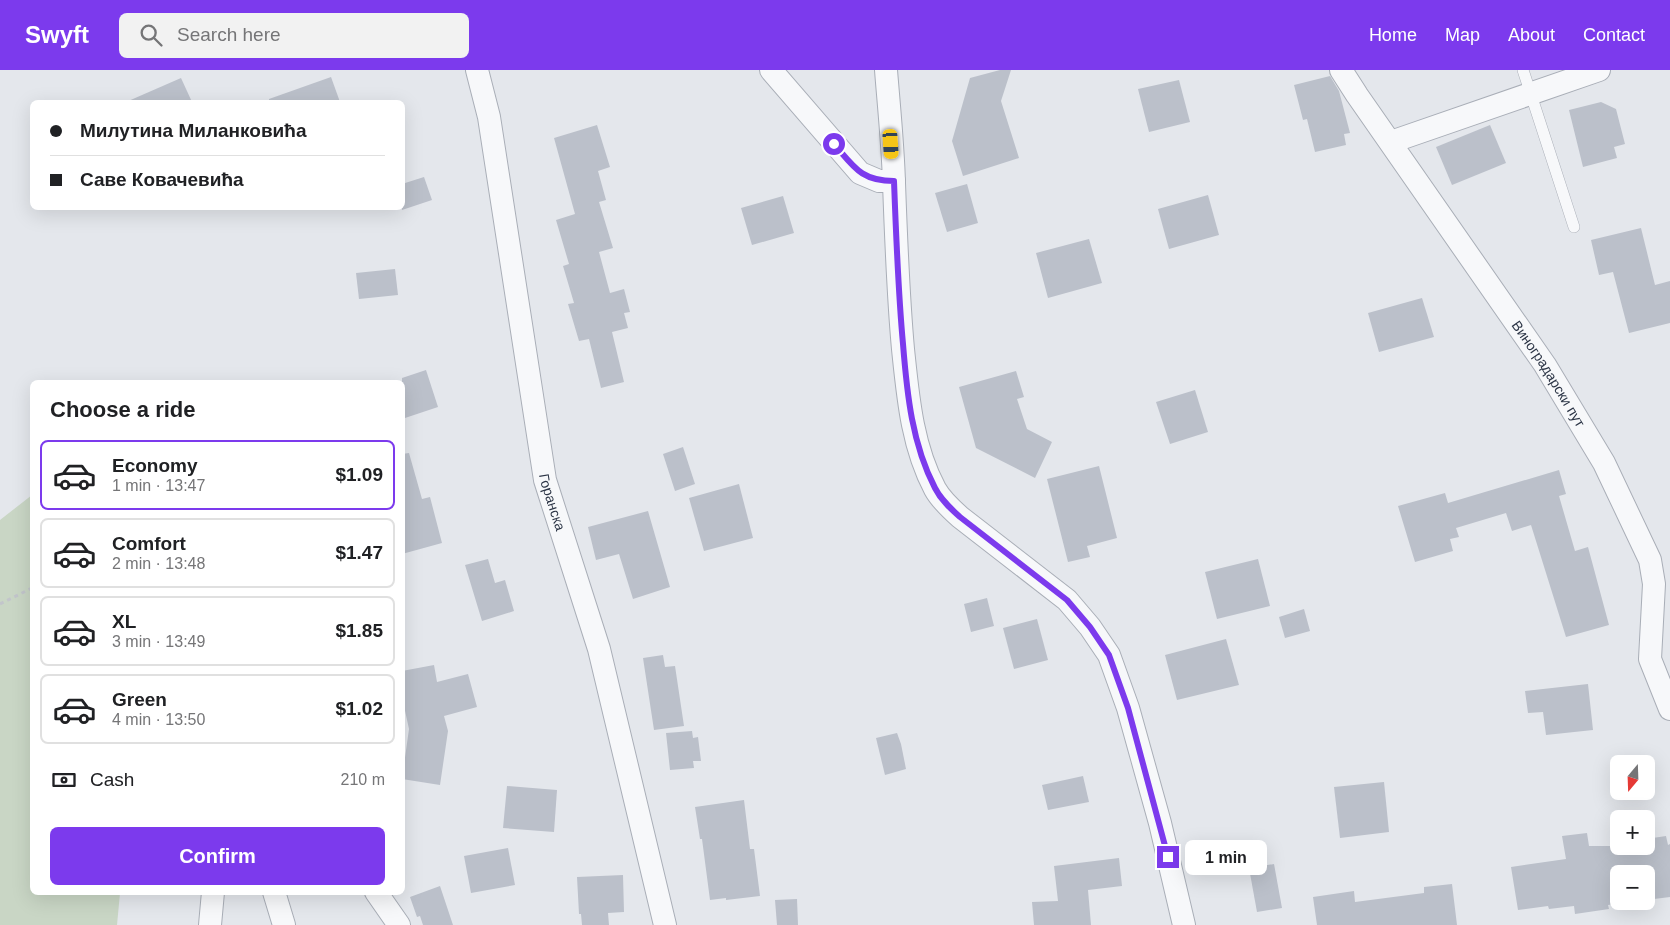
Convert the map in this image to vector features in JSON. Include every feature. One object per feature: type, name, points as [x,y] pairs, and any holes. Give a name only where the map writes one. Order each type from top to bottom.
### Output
[{"type":"street","name":"Горанска","points":[[477,70],[489,117],[545,480],[600,649],[665,925]]},
{"type":"street","points":[[771,70],[860,173],[879,181],[894,181]]},
{"type":"street","points":[[886,70],[894,181],[897,288],[907,387],[912,422],[920,451],[935,489],[946,503],[975,530],[1067,600],[1090,627],[1109,655],[1128,708],[1157,813],[1184,925]]},
{"type":"street","name":"Виноградарски пут","points":[[1342,70],[1357,95],[1545,365],[1604,463],[1650,560],[1654,584],[1650,659],[1670,709]]},
{"type":"street","points":[[1391,142],[1599,70]]},
{"type":"street","points":[[210,925],[213,895]]},
{"type":"street","points":[[275,895],[284,925]]},
{"type":"street","points":[[378,895],[399,925]]},
{"type":"lane","points":[[1523,70],[1574,227]]},
{"type":"path","points":[[0,604],[30,589]]},
{"type":"green space","points":[[30,497],[30,895],[120,895],[117,925],[0,925],[0,520]]},
{"type":"building","points":[[1000,70],[1011,70],[1001,101],[1019,158],[963,176],[952,141],[970,78]]},
{"type":"building","points":[[1330,76],[1339,91],[1350,133],[1344,134],[1346,145],[1315,152],[1307,119],[1303,120],[1294,85]]},
{"type":"building","points":[[331,77],[339,100],[269,100]]},
{"type":"building","points":[[181,78],[191,100],[131,100]]},
{"type":"building","points":[[1179,80],[1190,122],[1149,132],[1138,89]]},
{"type":"building","points":[[1601,102],[1616,109],[1625,144],[1614,147],[1617,158],[1583,167],[1569,110]]},
{"type":"building","points":[[597,125],[610,167],[598,171],[606,200],[599,202],[613,248],[599,252],[610,293],[624,289],[630,312],[624,313],[628,328],[612,332],[624,382],[601,388],[589,339],[579,341],[568,304],[574,303],[563,266],[569,264],[556,220],[575,214],[554,138]]},
{"type":"building","points":[[1490,125],[1506,163],[1452,185],[1436,147]]},
{"type":"building","points":[[424,177],[432,200],[405,209],[405,183]]},
{"type":"building","points":[[967,184],[978,223],[947,232],[935,193]]},
{"type":"building","points":[[1208,195],[1219,235],[1169,249],[1158,209]]},
{"type":"building","points":[[783,196],[794,233],[752,245],[741,208]]},
{"type":"building","points":[[1641,228],[1655,285],[1670,281],[1670,323],[1629,333],[1613,272],[1599,275],[1591,240]]},
{"type":"building","points":[[1089,239],[1102,283],[1048,298],[1036,253]]},
{"type":"building","points":[[395,269],[398,295],[359,299],[356,273]]},
{"type":"building","points":[[1422,298],[1434,337],[1379,352],[1368,313]]},
{"type":"building","points":[[426,370],[438,407],[405,418],[405,380],[402,380],[402,378]]},
{"type":"building","points":[[1016,371],[1024,397],[1017,399],[1027,429],[1052,442],[1035,478],[976,448],[959,387]]},
{"type":"building","points":[[1195,390],[1208,432],[1170,444],[1156,402]]},
{"type":"building","points":[[683,447],[695,484],[675,491],[663,454]]},
{"type":"building","points":[[409,453],[422,499],[430,497],[442,543],[405,553],[405,454]]},
{"type":"building","points":[[1099,466],[1117,538],[1087,546],[1090,557],[1068,562],[1047,479]]},
{"type":"building","points":[[1559,470],[1566,494],[1559,496],[1575,551],[1588,547],[1609,625],[1566,637],[1531,525],[1512,531],[1506,513],[1456,528],[1459,537],[1450,539],[1453,551],[1415,562],[1398,506],[1445,493],[1448,503]]},
{"type":"building","points":[[739,484],[753,538],[704,551],[689,498]]},
{"type":"building","points":[[648,511],[670,587],[633,599],[619,554],[596,560],[588,527]]},
{"type":"building","points":[[488,559],[495,583],[505,580],[514,611],[482,621],[465,565]]},
{"type":"building","points":[[1258,559],[1270,606],[1217,619],[1205,572]]},
{"type":"building","points":[[987,598],[994,626],[971,632],[964,604]]},
{"type":"building","points":[[1304,609],[1310,631],[1285,638],[1279,617]]},
{"type":"building","points":[[1037,619],[1048,660],[1014,669],[1003,628]]},
{"type":"building","points":[[1226,639],[1239,685],[1177,700],[1165,655]]},
{"type":"building","points":[[663,655],[665,667],[675,666],[684,726],[654,730],[643,658]]},
{"type":"building","points":[[434,665],[437,682],[468,674],[477,707],[444,716],[448,731],[440,785],[405,779],[405,758],[409,729],[405,711],[405,670]]},
{"type":"building","points":[[1588,684],[1593,730],[1546,735],[1543,712],[1528,713],[1525,691]]},
{"type":"building","points":[[692,731],[693,738],[698,737],[701,761],[693,761],[694,768],[670,770],[666,733]]},
{"type":"building","points":[[897,733],[906,769],[885,775],[876,738]]},
{"type":"building","points":[[1083,776],[1089,802],[1048,810],[1042,785]]},
{"type":"building","points":[[1384,782],[1389,832],[1340,838],[1334,787]]},
{"type":"building","points":[[507,786],[557,790],[554,832],[503,828]]},
{"type":"building","points":[[744,800],[750,849],[754,849],[760,896],[710,900],[702,839],[700,839],[695,807]]},
{"type":"building","points":[[1587,833],[1589,846],[1610,846],[1610,855],[1655,855],[1655,838],[1666,836],[1668,845],[1670,844],[1670,897],[1655,899],[1655,865],[1610,865],[1609,909],[1575,914],[1574,906],[1549,909],[1548,906],[1518,910],[1511,867],[1566,859],[1562,836]]},
{"type":"building","points":[[508,848],[515,885],[471,893],[464,856]]},
{"type":"building","points":[[1119,858],[1122,886],[1088,890],[1091,925],[1034,925],[1032,902],[1058,901],[1054,866]]},
{"type":"building","points":[[1274,864],[1282,908],[1257,912],[1249,868]]},
{"type":"building","points":[[623,875],[624,912],[608,913],[609,925],[582,925],[581,914],[579,914],[577,877]]},
{"type":"building","points":[[1452,884],[1457,925],[1317,925],[1313,897],[1354,891],[1355,902],[1424,893],[1424,887]]},
{"type":"building","points":[[440,886],[453,925],[423,925],[420,916],[417,917],[410,897]]},
{"type":"building","points":[[797,899],[798,925],[777,925],[775,900]]},
{"type":"route","points":[[834,144],[860,173],[879,181],[894,181],[897,288],[907,387],[912,422],[920,451],[935,489],[960,517],[1067,600],[1090,627],[1109,655],[1128,708],[1168,857]]}]
